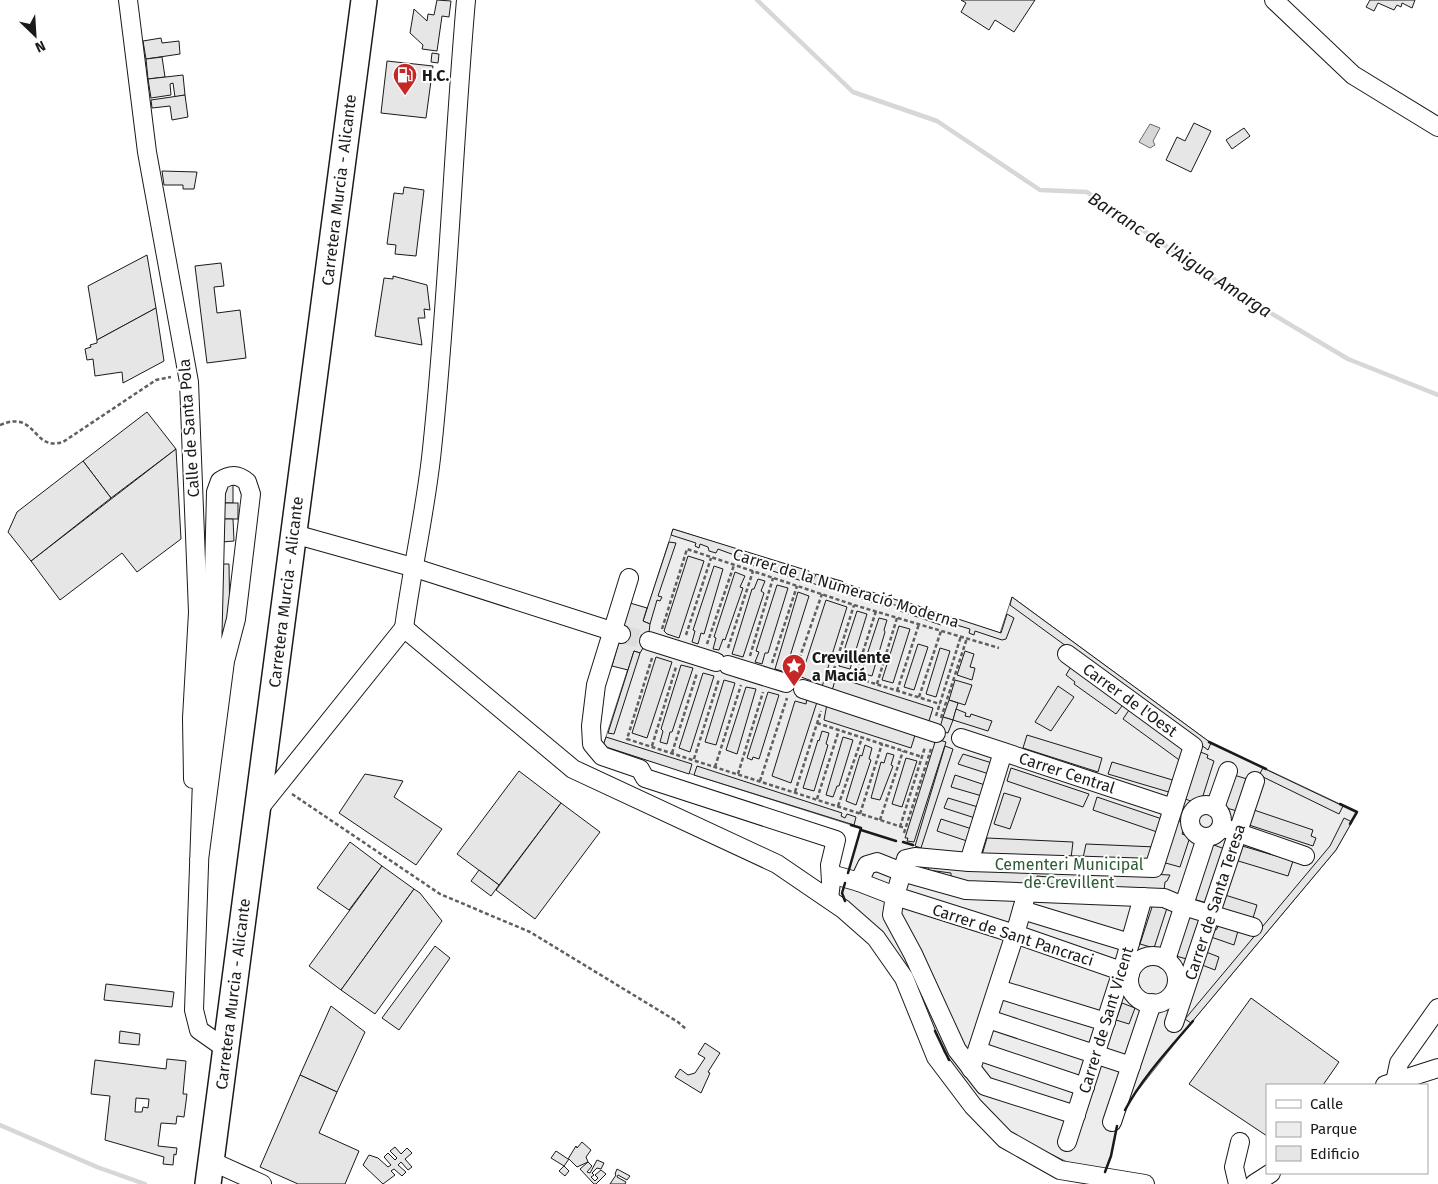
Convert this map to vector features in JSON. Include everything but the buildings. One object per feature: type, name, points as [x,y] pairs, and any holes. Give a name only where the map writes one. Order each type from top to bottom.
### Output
[{"type":"highway","name":"Carretera Murcia - Alicante","points":[[210,1172],[364,0]]},
{"type":"street","name":"Calle de Santa Pola","points":[[128,0],[147,152],[189,382],[198,612],[192,718],[192,763],[199,860]]},
{"type":"street","points":[[257,811],[404,628],[412,568],[423,519],[440,371],[466,0]]},
{"type":"street","points":[[1274,0],[1353,75],[1438,127]]},
{"type":"street","points":[[199,860],[225,661],[235,624],[251,494],[247,482],[237,476],[231,476],[220,481],[216,492],[212,655],[202,780],[199,860],[194,1010],[199,1030],[226,1049]]},
{"type":"street","points":[[294,534],[412,568],[617,633]]},
{"type":"street","points":[[629,578],[617,633],[596,685],[591,726],[592,744],[602,756],[640,769],[645,778],[836,840],[830,865],[829,899]]},
{"type":"street","points":[[404,628],[573,769],[777,864],[843,909],[876,938],[904,978],[936,1057],[973,1106],[1005,1139],[1060,1170],[1139,1184]]},
{"type":"street","points":[[649,641],[936,733]]},
{"type":"street","name":"Carrer de l'Oest","points":[[1067,654],[1193,746],[1173,808]]},
{"type":"street","name":"Carrer Central","points":[[961,738],[1173,808]]},
{"type":"street","points":[[969,862],[1002,752]]},
{"type":"street","points":[[1215,808],[1228,771]]},
{"type":"street","name":"Carrer de Santa Teresa","points":[[1174,1024],[1182,984],[1211,914],[1230,829],[1255,781]]},
{"type":"street","points":[[1230,829],[1206,838],[1200,837],[1192,830],[1190,819],[1200,806],[1210,806],[1215,808],[1222,816],[1230,829],[1304,856]]},
{"type":"street","points":[[1076,1115],[985,1086],[957,1050],[913,954],[892,915],[895,896],[906,859],[915,857],[969,862],[1154,868],[1173,808]]},
{"type":"street","points":[[1166,960],[1206,838]]},
{"type":"street","points":[[859,882],[867,865],[877,862],[902,872],[966,890],[1164,898],[1183,906],[1253,927]]},
{"type":"street","name":"Carrer de Sant Pancraci","points":[[831,874],[1126,972]]},
{"type":"street","points":[[971,1069],[998,989],[1027,892]]},
{"type":"street","name":"Carrer de Sant Vicent","points":[[1068,1142],[1095,1054],[1126,972],[1130,943],[1142,897]]},
{"type":"street","points":[[1022,910],[1130,943]]},
{"type":"street","points":[[1154,956],[1166,960],[1174,968],[1182,984],[1164,1001],[1152,1003],[1141,1000],[1131,988],[1126,972],[1147,957],[1154,956]]},
{"type":"street","points":[[998,989],[1106,1022]]},
{"type":"street","points":[[1112,1122],[1152,1003]]},
{"type":"street","points":[[1390,1084],[1399,1063],[1438,1008]]},
{"type":"street","points":[[988,1020],[1131,1066]]},
{"type":"street","points":[[978,1051],[1085,1086]]},
{"type":"street","points":[[1390,1084],[1438,1068]]},
{"type":"street","points":[[1238,1184],[1234,1167],[1240,1142]]},
{"type":"street","points":[[210,1172],[262,1184]]},
{"type":"street","points":[[1254,1184],[1269,1174]]},
{"type":"path","points":[[0,425],[12,420],[19,421],[27,425],[42,440],[55,444],[63,442],[156,380],[167,377],[179,378],[189,382]]},
{"type":"path","name":"Carrer de la Numeració Moderna","points":[[687,549],[897,618],[999,648]]},
{"type":"path","points":[[694,760],[753,571]]},
{"type":"path","points":[[760,781],[822,594]]},
{"type":"path","points":[[855,677],[876,611]]},
{"type":"path","points":[[877,684],[897,618]]},
{"type":"path","points":[[897,691],[919,624]]},
{"type":"path","points":[[919,698],[942,631]]},
{"type":"path","points":[[834,671],[940,704]]},
{"type":"path","points":[[817,723],[922,757]]},
{"type":"path","points":[[817,799],[839,730]]},
{"type":"path","points":[[627,738],[906,828]]},
{"type":"path","points":[[838,806],[862,738]]},
{"type":"path","points":[[860,814],[882,744]]},
{"type":"path","points":[[880,820],[903,751]]},
{"type":"path","points":[[279,785],[440,894],[530,932],[678,1022],[687,1030]]},
{"type":"green space","name":"Cementeri Municipal de Crevillent","points":[[673,529],[1000,633],[1012,597],[1211,743],[1357,812],[1336,850],[1191,1023],[1131,1099],[1117,1127],[1111,1156],[1105,1172],[1082,1169],[1015,1137],[981,1106],[950,1063],[902,960],[856,909],[844,900],[842,893],[861,828],[603,746]]},
{"type":"shaded area","points":[[1150,124],[1160,128],[1153,141],[1155,145],[1150,148],[1139,142]]},
{"type":"waterway","name":"Barranc de l'Aigua Amarga","points":[[757,0],[853,92],[937,121],[1040,190],[1087,192],[1217,281],[1348,359],[1438,395]]},
{"type":"waterway","points":[[0,1125],[97,1167],[145,1184]]},
{"type":"tunnel","points":[[621,634],[649,641]]},
{"type":"wall","points":[[828,578],[842,582]]},
{"type":"wall","points":[[1209,742],[1266,769]]},
{"type":"wall","points":[[1340,804],[1357,812],[1350,824]]},
{"type":"wall","points":[[848,873],[861,828],[851,825]]},
{"type":"wall","points":[[861,830],[896,841]]},
{"type":"wall","points":[[903,842],[913,845]]},
{"type":"wall","points":[[845,883],[842,893],[845,901]]},
{"type":"wall","points":[[1125,1110],[1148,1075],[1193,1021]]},
{"type":"wall","points":[[935,1031],[949,1060]]},
{"type":"wall","points":[[1105,1172],[1111,1156],[1117,1126]]},
{"type":"place","name":"H.C.","points":[[405,96]]},
{"type":"place","name":"Crevillente a Maciá","points":[[794,687]]}]
